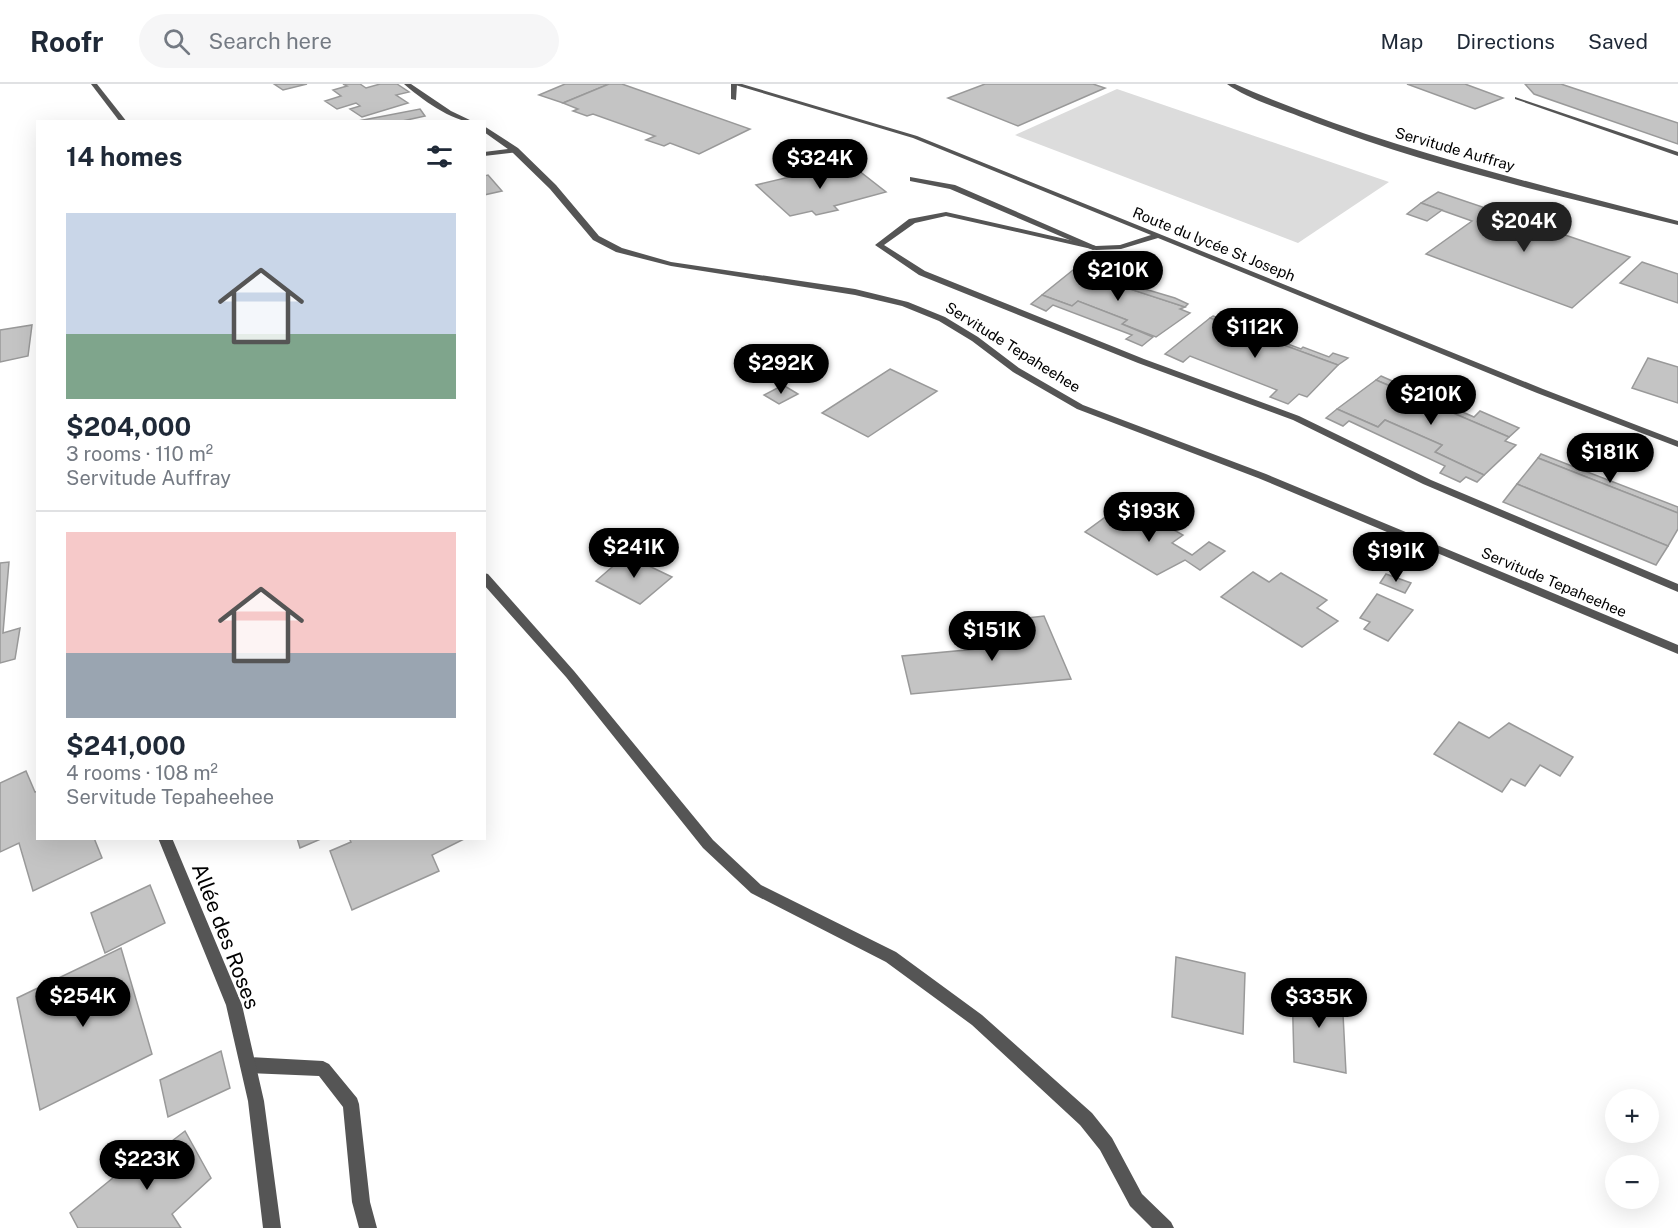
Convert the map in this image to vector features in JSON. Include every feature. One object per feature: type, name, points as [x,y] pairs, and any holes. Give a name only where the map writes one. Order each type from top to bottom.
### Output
[{"type":"street","points":[[94,84],[122,120]]},
{"type":"street","points":[[407,84],[449,112],[467,120]]},
{"type":"street","points":[[734,99],[735,84]]},
{"type":"street","name":"Route du lycée St Joseph","points":[[735,84],[915,137],[1563,400],[1678,444]]},
{"type":"street","name":"Servitude Auffray","points":[[1230,84],[1280,108],[1338,130],[1678,223]]},
{"type":"street","points":[[1517,98],[1678,154]]},
{"type":"street","name":"Servitude Tepaheehee","points":[[486,129],[515,150],[553,187],[596,238],[619,250],[671,264],[855,292],[904,304],[950,324],[975,339],[1016,370],[1080,406],[1262,476],[1678,650]]},
{"type":"street","points":[[486,154],[515,150]]},
{"type":"street","points":[[913,179],[952,187],[1096,248]]},
{"type":"street","points":[[1159,235],[1121,247],[1096,248],[946,214],[912,221],[879,245],[922,273],[1141,361],[1296,418],[1427,482],[1678,588]]},
{"type":"street","points":[[486,579],[585,692],[708,844],[756,889],[891,957],[977,1020],[1086,1119],[1106,1144],[1136,1200],[1165,1228]]},
{"type":"street","name":"Allée des Roses","points":[[166,840],[234,1005],[256,1101],[272,1228]]},
{"type":"street","points":[[248,1065],[323,1069],[351,1104],[361,1202],[368,1228]]},
{"type":"shaded area","points":[[1117,89],[1389,182],[1298,243],[1015,135]]},
{"type":"building","points":[[274,84],[307,84],[283,90]]},
{"type":"building","points":[[343,84],[360,84],[366,88],[380,84],[397,84],[409,92],[396,95],[408,103],[362,117],[350,109],[360,106],[356,103],[337,109],[325,101],[341,96],[333,90],[347,86]]},
{"type":"building","points":[[565,84],[609,84],[563,103],[539,95]]},
{"type":"building","points":[[609,84],[622,84],[750,129],[699,154],[670,143],[664,146],[646,140],[655,136],[593,114],[587,116],[573,111],[578,109],[563,103]]},
{"type":"building","points":[[985,84],[1093,84],[1105,88],[1018,126],[948,98]]},
{"type":"building","points":[[1407,84],[1465,84],[1503,98],[1475,109]]},
{"type":"building","points":[[1525,84],[1561,84],[1678,123],[1678,144],[1534,94]]},
{"type":"building","points":[[420,109],[425,116],[407,120],[363,120]]},
{"type":"building","points":[[849,163],[886,192],[834,206],[838,210],[816,215],[812,211],[790,216],[756,185]]},
{"type":"building","points":[[488,175],[502,191],[486,195],[486,176]]},
{"type":"building","points":[[1438,192],[1630,257],[1572,308],[1426,254],[1472,221],[1421,203]]},
{"type":"building","points":[[1421,203],[1442,210],[1427,221],[1407,214]]},
{"type":"building","points":[[1642,262],[1678,274],[1678,303],[1620,283]]},
{"type":"building","points":[[1073,270],[1185,307],[1180,309],[1190,313],[1156,337],[1122,324],[1127,320],[1078,301],[1072,306],[1042,295]]},
{"type":"building","points":[[1108,278],[1188,304],[1185,307],[1105,281]]},
{"type":"building","points":[[1042,295],[1072,306],[1078,301],[1127,320],[1122,324],[1153,337],[1142,346],[1126,339],[1132,335],[1053,305],[1046,311],[1031,304]]},
{"type":"building","points":[[1213,316],[1301,349],[1303,347],[1329,357],[1333,353],[1348,358],[1338,365],[1210,318]]},
{"type":"building","points":[[1210,318],[1338,365],[1307,397],[1299,394],[1288,404],[1270,397],[1277,390],[1190,356],[1183,362],[1165,354]]},
{"type":"building","points":[[32,325],[28,356],[0,362],[0,330]]},
{"type":"building","points":[[1648,358],[1678,367],[1678,403],[1632,388]]},
{"type":"building","points":[[890,369],[937,391],[868,437],[822,413]]},
{"type":"building","points":[[1381,376],[1474,417],[1480,411],[1519,428],[1509,437],[1376,380]]},
{"type":"building","points":[[1376,380],[1509,437],[1505,441],[1516,445],[1484,475],[1435,452],[1442,445],[1385,420],[1378,427],[1337,409]]},
{"type":"building","points":[[783,385],[798,394],[779,404],[764,395]]},
{"type":"building","points":[[1337,409],[1378,427],[1385,420],[1442,445],[1435,452],[1484,475],[1477,482],[1466,477],[1460,482],[1440,473],[1445,466],[1349,421],[1343,426],[1326,418]]},
{"type":"building","points":[[1541,454],[1678,507],[1678,513],[1538,458]]},
{"type":"building","points":[[1538,458],[1678,513],[1678,529],[1668,546],[1517,484]]},
{"type":"building","points":[[1517,484],[1668,546],[1656,565],[1503,502]]},
{"type":"building","points":[[1115,510],[1133,521],[1144,513],[1183,535],[1172,543],[1192,555],[1209,542],[1225,551],[1200,570],[1185,560],[1157,575],[1085,532]]},
{"type":"building","points":[[626,555],[672,577],[640,604],[596,581]]},
{"type":"building","points":[[9,562],[3,633],[20,628],[15,659],[0,663],[0,563]]},
{"type":"building","points":[[1253,572],[1269,582],[1281,573],[1327,600],[1317,608],[1338,621],[1302,647],[1221,597]]},
{"type":"building","points":[[1386,574],[1411,583],[1405,593],[1380,583]]},
{"type":"building","points":[[1377,594],[1413,610],[1388,641],[1364,629],[1370,622],[1360,618]]},
{"type":"building","points":[[1044,616],[1071,679],[911,694],[902,656],[1009,646],[1001,621]]},
{"type":"building","points":[[1459,722],[1489,738],[1509,723],[1573,757],[1560,776],[1540,765],[1525,786],[1511,779],[1502,792],[1434,754]]},
{"type":"building","points":[[26,771],[36,792],[36,840],[95,840],[102,858],[33,891],[19,843],[0,852],[0,783]]},
{"type":"building","points":[[298,840],[318,840],[300,848]]},
{"type":"building","points":[[350,840],[462,840],[432,855],[439,871],[352,910],[330,851],[351,842]]},
{"type":"building","points":[[150,885],[165,923],[105,953],[91,913]]},
{"type":"building","points":[[121,948],[152,1054],[40,1110],[17,998]]},
{"type":"building","points":[[1176,957],[1245,973],[1243,1034],[1172,1017]]},
{"type":"building","points":[[1292,984],[1342,994],[1346,1073],[1294,1062]]},
{"type":"building","points":[[221,1051],[230,1088],[168,1117],[160,1080]]},
{"type":"building","points":[[185,1131],[211,1178],[172,1214],[181,1228],[78,1228],[70,1213],[130,1164],[134,1170]]}]
